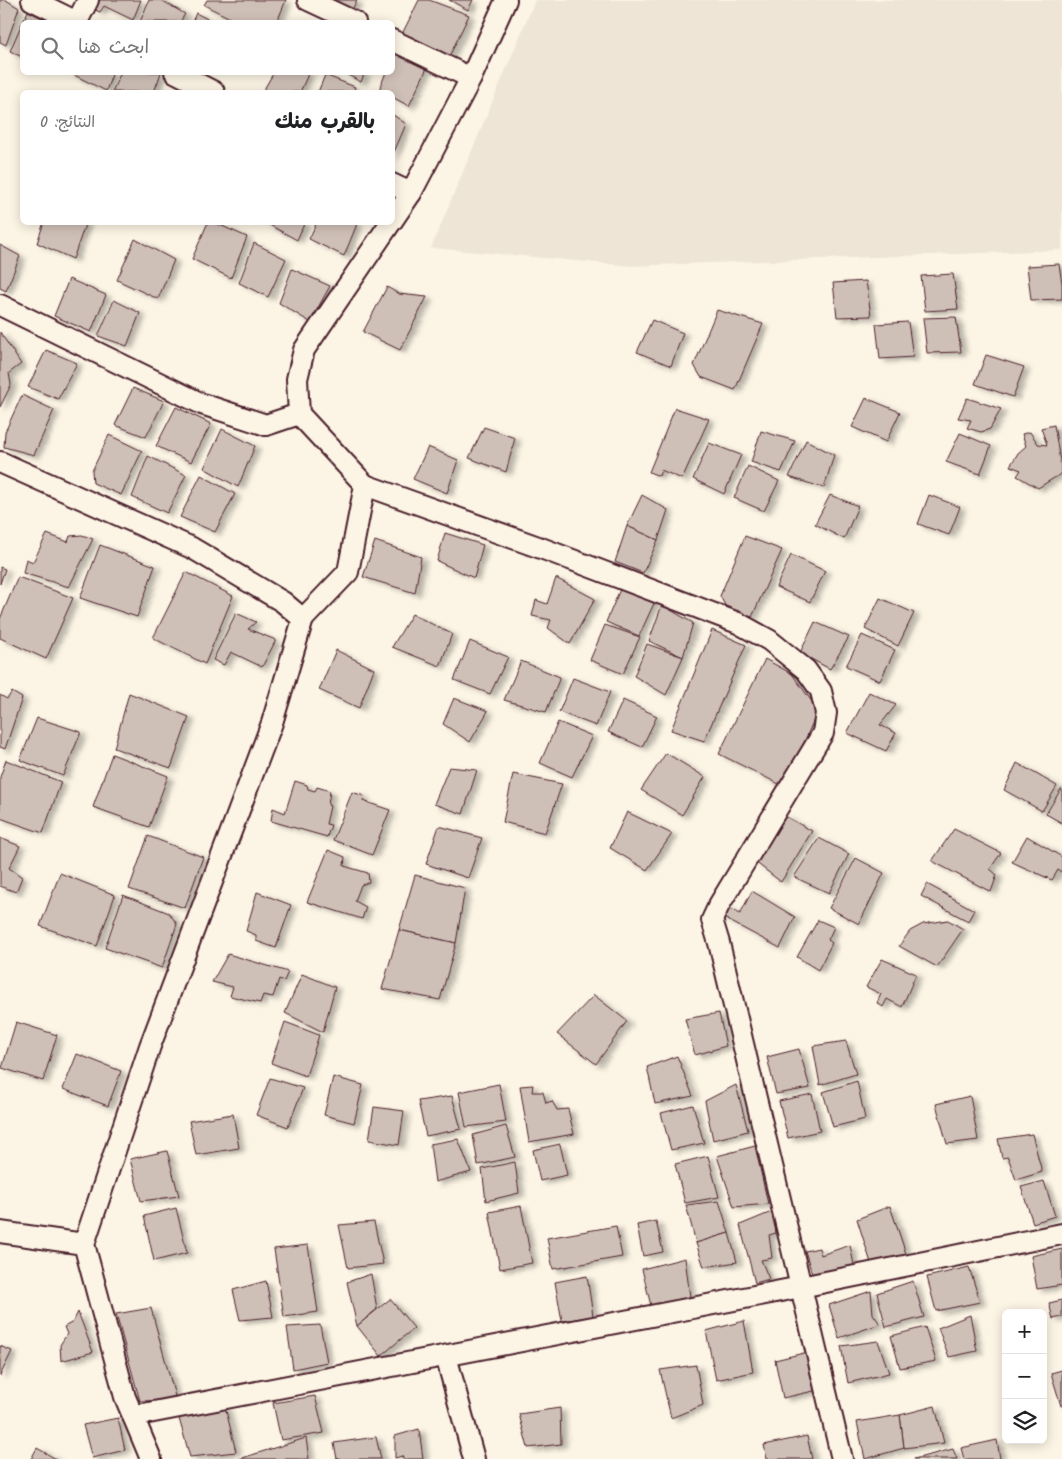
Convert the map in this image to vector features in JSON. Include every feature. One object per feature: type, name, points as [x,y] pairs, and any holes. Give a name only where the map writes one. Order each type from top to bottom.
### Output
[{"type":"street","points":[[32,0],[73,20]]},
{"type":"street","points":[[78,20],[88,0]]},
{"type":"street","points":[[308,0],[351,20]]},
{"type":"street","points":[[395,218],[412,193],[471,78],[506,0]]},
{"type":"street","points":[[395,41],[471,78]]},
{"type":"street","points":[[181,75],[210,90]]},
{"type":"street","points":[[395,185],[412,193]]},
{"type":"street","points":[[390,225],[304,350],[298,379],[299,414],[365,485],[541,548],[738,623],[770,640],[806,670],[821,691],[826,714],[823,732],[719,905],[712,920],[720,943],[842,1459]]},
{"type":"street","points":[[0,305],[202,404],[266,425],[299,414]]},
{"type":"street","points":[[0,462],[192,548],[283,602],[303,619]]},
{"type":"street","points":[[151,1459],[126,1397],[84,1244],[150,1046],[272,723],[303,619],[348,572],[365,485]]},
{"type":"street","points":[[0,1232],[84,1244]]},
{"type":"street","points":[[133,1416],[802,1287],[1062,1234]]},
{"type":"street","points":[[446,1356],[474,1459]]},
{"type":"shaded area","points":[[535,0],[1062,0],[1062,250],[632,266],[431,248]]},
{"type":"building","points":[[0,0],[6,0],[19,8],[6,45],[0,42]]},
{"type":"building","points":[[98,0],[141,0],[133,20],[104,6],[100,12],[93,9]]},
{"type":"building","points":[[149,0],[161,0],[185,14],[181,20],[141,20]]},
{"type":"building","points":[[207,0],[286,0],[278,20],[234,20],[204,5]]},
{"type":"building","points":[[332,0],[357,0],[352,10]]},
{"type":"building","points":[[419,0],[429,0],[469,15],[449,57],[401,36]]},
{"type":"building","points":[[449,0],[473,0],[468,10]]},
{"type":"building","points":[[28,11],[46,20],[24,20]]},
{"type":"building","points":[[196,13],[209,20],[193,20]]},
{"type":"building","points":[[20,28],[20,56],[10,51]]},
{"type":"building","points":[[396,51],[428,66],[409,106],[395,99],[395,90],[379,90],[385,75],[395,75]]},
{"type":"building","points":[[74,75],[112,75],[106,90]]},
{"type":"building","points":[[120,75],[160,75],[155,90],[113,90]]},
{"type":"building","points":[[272,75],[308,75],[301,90],[264,90]]},
{"type":"building","points":[[325,75],[355,87],[354,90],[319,90]]},
{"type":"building","points":[[348,75],[364,75],[361,82]]},
{"type":"building","points":[[395,116],[406,124],[395,150]]},
{"type":"building","points":[[43,225],[85,225],[73,259],[37,243]]},
{"type":"building","points":[[207,225],[220,225],[247,237],[231,278],[192,259]]},
{"type":"building","points":[[270,225],[304,225],[297,240]]},
{"type":"building","points":[[316,225],[357,225],[344,256],[309,239]]},
{"type":"building","points":[[135,239],[174,260],[158,299],[117,280]]},
{"type":"building","points":[[254,243],[286,259],[268,297],[239,283]]},
{"type":"building","points":[[0,245],[20,256],[6,291],[0,288]]},
{"type":"building","points":[[1059,264],[1062,299],[1031,300],[1027,266]]},
{"type":"building","points":[[292,269],[330,286],[310,322],[279,303]]},
{"type":"building","points":[[953,274],[958,309],[925,311],[921,276]]},
{"type":"building","points":[[69,279],[106,295],[91,332],[54,316]]},
{"type":"building","points":[[866,281],[871,316],[837,317],[833,283]]},
{"type":"building","points":[[387,287],[399,294],[427,297],[400,350],[363,332]]},
{"type":"building","points":[[114,300],[140,313],[127,346],[98,336]]},
{"type":"building","points":[[717,310],[763,324],[735,390],[701,377],[694,365]]},
{"type":"building","points":[[956,317],[961,352],[927,353],[923,318]]},
{"type":"building","points":[[652,320],[683,333],[671,366],[637,352]]},
{"type":"building","points":[[908,322],[913,357],[880,359],[876,324]]},
{"type":"building","points":[[0,332],[21,364],[9,373],[11,385],[0,407]]},
{"type":"building","points":[[46,350],[77,363],[58,399],[28,387]]},
{"type":"building","points":[[986,355],[1024,367],[1013,397],[975,384]]},
{"type":"building","points":[[133,388],[164,401],[146,437],[115,425]]},
{"type":"building","points":[[22,395],[54,410],[34,455],[4,447],[5,432]]},
{"type":"building","points":[[866,398],[900,412],[886,442],[852,427]]},
{"type":"building","points":[[967,398],[1001,409],[990,429],[981,432],[967,428],[971,420],[958,418]]},
{"type":"building","points":[[176,407],[211,424],[191,462],[156,446]]},
{"type":"building","points":[[675,408],[709,419],[682,479],[661,470],[659,476],[649,472]]},
{"type":"building","points":[[1054,425],[1062,473],[1038,488],[1017,476],[1021,470],[1010,466],[1018,453],[1026,446],[1022,434],[1030,432],[1038,444],[1047,445],[1041,428]]},
{"type":"building","points":[[484,427],[515,438],[506,472],[469,458]]},
{"type":"building","points":[[222,429],[255,446],[238,487],[204,468]]},
{"type":"building","points":[[761,431],[795,441],[781,472],[751,462]]},
{"type":"building","points":[[960,433],[991,446],[980,474],[946,462]]},
{"type":"building","points":[[109,435],[142,451],[121,495],[93,483],[92,471]]},
{"type":"building","points":[[806,440],[834,455],[824,488],[789,477]]},
{"type":"building","points":[[709,443],[741,455],[724,494],[693,479]]},
{"type":"building","points":[[428,447],[458,460],[447,493],[413,479]]},
{"type":"building","points":[[148,456],[186,475],[167,513],[132,497]]},
{"type":"building","points":[[748,466],[779,481],[764,511],[734,498]]},
{"type":"building","points":[[201,475],[235,494],[215,532],[180,517]]},
{"type":"building","points":[[642,495],[668,510],[658,540],[627,526]]},
{"type":"building","points":[[830,495],[858,506],[844,539],[815,524]]},
{"type":"building","points":[[929,495],[960,507],[949,535],[918,524]]},
{"type":"building","points":[[627,526],[658,540],[643,573],[615,562]]},
{"type":"building","points":[[445,533],[483,545],[474,578],[437,561]]},
{"type":"building","points":[[47,534],[68,542],[70,536],[82,535],[93,539],[69,587],[23,573],[26,559],[33,562]]},
{"type":"building","points":[[745,536],[782,550],[752,617],[727,609],[720,596]]},
{"type":"building","points":[[375,541],[421,557],[415,593],[363,577]]},
{"type":"building","points":[[100,545],[155,566],[137,617],[80,598]]},
{"type":"building","points":[[791,555],[825,571],[810,602],[776,587]]},
{"type":"building","points":[[0,567],[5,569],[0,584]]},
{"type":"building","points":[[186,572],[233,596],[205,664],[153,638]]},
{"type":"building","points":[[18,577],[73,598],[46,659],[0,638],[0,619]]},
{"type":"building","points":[[556,578],[595,599],[570,644],[548,628],[551,620],[532,616],[536,600],[547,604]]},
{"type":"building","points":[[621,587],[656,599],[639,636],[606,622]]},
{"type":"building","points":[[880,598],[914,613],[898,646],[865,629]]},
{"type":"building","points":[[662,605],[693,623],[683,657],[649,641]]},
{"type":"building","points":[[236,613],[256,622],[248,629],[276,640],[262,667],[231,652],[224,665],[213,660]]},
{"type":"building","points":[[412,614],[452,634],[440,666],[392,647]]},
{"type":"building","points":[[815,622],[849,637],[830,669],[800,653]]},
{"type":"building","points":[[605,625],[640,637],[623,674],[590,660]]},
{"type":"building","points":[[712,630],[746,645],[704,741],[671,730]]},
{"type":"building","points":[[862,635],[895,650],[880,681],[846,666]]},
{"type":"building","points":[[470,641],[508,657],[490,694],[454,680]]},
{"type":"building","points":[[647,644],[683,657],[666,695],[634,676]]},
{"type":"building","points":[[336,650],[374,669],[359,708],[319,690]]},
{"type":"building","points":[[765,659],[792,674],[818,710],[785,787],[719,754]]},
{"type":"building","points":[[521,661],[560,677],[546,712],[504,700]]},
{"type":"building","points":[[573,678],[610,692],[596,726],[559,712]]},
{"type":"building","points":[[12,692],[22,698],[5,749],[0,747],[0,695],[7,699]]},
{"type":"building","points":[[869,692],[896,705],[880,725],[896,733],[886,751],[847,733]]},
{"type":"building","points":[[129,693],[189,717],[171,768],[114,748]]},
{"type":"building","points":[[454,698],[488,711],[470,742],[443,724]]},
{"type":"building","points":[[623,700],[657,716],[642,747],[608,732]]},
{"type":"building","points":[[37,718],[81,732],[63,776],[20,760]]},
{"type":"building","points":[[558,722],[592,736],[572,777],[540,763]]},
{"type":"building","points":[[666,753],[705,777],[682,815],[641,790]]},
{"type":"building","points":[[112,754],[168,776],[149,827],[93,807]]},
{"type":"building","points":[[6,760],[61,782],[43,833],[0,818],[0,777]]},
{"type":"building","points":[[1017,763],[1057,786],[1042,811],[1004,790]]},
{"type":"building","points":[[449,767],[477,770],[463,814],[434,804]]},
{"type":"building","points":[[513,774],[562,784],[545,833],[503,822]]},
{"type":"building","points":[[295,781],[307,785],[308,789],[315,791],[317,787],[330,791],[328,805],[330,806],[326,824],[331,825],[327,837],[271,821],[273,808],[285,813]]},
{"type":"building","points":[[1062,789],[1062,823],[1046,814]]},
{"type":"building","points":[[352,792],[364,796],[363,801],[390,810],[372,855],[333,840]]},
{"type":"building","points":[[627,812],[672,834],[647,870],[610,848]]},
{"type":"building","points":[[783,815],[812,831],[781,882],[754,861]]},
{"type":"building","points":[[439,826],[482,838],[468,878],[426,864]]},
{"type":"building","points":[[954,829],[1001,853],[990,869],[997,875],[991,892],[932,861]]},
{"type":"building","points":[[148,836],[203,857],[185,908],[129,889]]},
{"type":"building","points":[[1027,836],[1062,857],[1062,872],[1058,870],[1052,880],[1012,862]]},
{"type":"building","points":[[0,838],[20,846],[9,868],[22,877],[16,892],[0,886]]},
{"type":"building","points":[[819,838],[849,854],[829,893],[794,877]]},
{"type":"building","points":[[328,850],[345,857],[344,866],[368,873],[369,882],[361,885],[355,901],[366,907],[362,919],[307,902]]},
{"type":"building","points":[[856,858],[884,873],[859,924],[829,908]]},
{"type":"building","points":[[60,873],[115,895],[97,946],[40,926]]},
{"type":"building","points":[[415,875],[465,888],[456,943],[399,930]]},
{"type":"building","points":[[927,884],[974,910],[968,921],[921,896]]},
{"type":"building","points":[[752,891],[795,917],[780,948],[720,916],[726,906],[740,914]]},
{"type":"building","points":[[257,892],[291,905],[276,948],[256,941],[256,935],[246,931]]},
{"type":"building","points":[[123,895],[169,913],[177,924],[162,968],[105,948]]},
{"type":"building","points":[[818,920],[834,927],[828,940],[832,943],[818,970],[797,957]]},
{"type":"building","points":[[948,920],[963,929],[937,967],[899,946],[910,931],[923,924]]},
{"type":"building","points":[[399,930],[456,943],[440,1000],[382,989]]},
{"type":"building","points":[[228,954],[288,972],[284,981],[279,979],[273,997],[263,995],[260,1003],[230,996],[233,987],[212,982]]},
{"type":"building","points":[[882,959],[916,974],[902,1007],[887,999],[883,1007],[877,1003],[881,994],[866,987]]},
{"type":"building","points":[[302,974],[335,987],[323,1032],[285,1013]]},
{"type":"building","points":[[594,995],[627,1021],[596,1064],[557,1034]]},
{"type":"building","points":[[719,1013],[726,1046],[695,1055],[685,1019]]},
{"type":"building","points":[[16,1022],[57,1035],[43,1081],[2,1068]]},
{"type":"building","points":[[285,1022],[319,1035],[306,1076],[271,1063]]},
{"type":"building","points":[[846,1041],[856,1074],[820,1085],[813,1046]]},
{"type":"building","points":[[799,1049],[810,1088],[776,1094],[767,1057]]},
{"type":"building","points":[[77,1054],[121,1071],[108,1106],[63,1089]]},
{"type":"building","points":[[677,1056],[693,1096],[655,1104],[647,1067]]},
{"type":"building","points":[[333,1077],[363,1085],[354,1123],[324,1115]]},
{"type":"building","points":[[270,1078],[303,1088],[288,1127],[256,1115]]},
{"type":"building","points":[[857,1081],[865,1119],[833,1127],[823,1092]]},
{"type":"building","points":[[499,1084],[506,1122],[466,1127],[459,1092]]},
{"type":"building","points":[[533,1085],[532,1092],[543,1092],[546,1103],[552,1101],[557,1110],[568,1109],[574,1134],[529,1142],[520,1086]]},
{"type":"building","points":[[736,1085],[748,1131],[713,1140],[705,1101]]},
{"type":"building","points":[[812,1094],[820,1131],[788,1138],[779,1101]]},
{"type":"building","points":[[452,1096],[461,1129],[426,1136],[418,1101]]},
{"type":"building","points":[[970,1096],[978,1140],[947,1144],[936,1104]]},
{"type":"building","points":[[693,1105],[704,1143],[671,1150],[661,1113]]},
{"type":"building","points":[[374,1107],[404,1111],[399,1145],[369,1140]]},
{"type":"building","points":[[233,1114],[239,1148],[196,1155],[189,1121]]},
{"type":"building","points":[[506,1126],[515,1157],[478,1165],[473,1135]]},
{"type":"building","points":[[1032,1134],[1042,1172],[1016,1180],[1008,1157],[1002,1158],[998,1139]]},
{"type":"building","points":[[458,1139],[471,1172],[435,1182],[430,1144]]},
{"type":"building","points":[[560,1144],[567,1175],[540,1181],[533,1150]]},
{"type":"building","points":[[755,1146],[768,1204],[734,1207],[717,1156]]},
{"type":"building","points":[[167,1151],[179,1196],[141,1201],[130,1159]]},
{"type":"building","points":[[708,1156],[719,1197],[685,1203],[675,1164]]},
{"type":"building","points":[[515,1162],[519,1193],[486,1201],[482,1169]]},
{"type":"building","points":[[1044,1181],[1055,1216],[1033,1223],[1021,1187]]},
{"type":"building","points":[[719,1201],[729,1233],[696,1243],[686,1205]]},
{"type":"building","points":[[521,1206],[532,1263],[500,1269],[489,1212]]},
{"type":"building","points":[[890,1206],[906,1254],[871,1263],[857,1219]]},
{"type":"building","points":[[176,1208],[187,1253],[154,1261],[144,1216]]},
{"type":"building","points":[[774,1211],[776,1233],[769,1235],[772,1258],[761,1260],[769,1279],[755,1283],[740,1225]]},
{"type":"building","points":[[656,1221],[663,1252],[643,1256],[637,1225]]},
{"type":"building","points":[[374,1222],[383,1264],[348,1268],[339,1225]]},
{"type":"building","points":[[616,1226],[622,1257],[553,1269],[547,1238]]},
{"type":"building","points":[[729,1233],[737,1262],[704,1267],[696,1243]]},
{"type":"building","points":[[308,1245],[318,1312],[284,1317],[274,1249]]},
{"type":"building","points":[[850,1245],[855,1270],[814,1280],[805,1251],[819,1248],[821,1255]]},
{"type":"building","points":[[1062,1249],[1062,1285],[1037,1289],[1031,1256]]},
{"type":"building","points":[[685,1258],[690,1297],[651,1306],[642,1269]]},
{"type":"building","points":[[969,1267],[980,1302],[936,1311],[927,1277]]},
{"type":"building","points":[[371,1274],[377,1309],[357,1326],[347,1282]]},
{"type":"building","points":[[587,1276],[593,1316],[562,1321],[555,1282]]},
{"type":"building","points":[[266,1281],[273,1317],[240,1320],[233,1290]]},
{"type":"building","points":[[913,1281],[924,1317],[886,1327],[877,1293]]},
{"type":"building","points":[[871,1291],[873,1314],[880,1324],[839,1338],[829,1305]]},
{"type":"building","points":[[390,1299],[414,1328],[381,1356],[357,1326]]},
{"type":"building","points":[[1062,1300],[1062,1317],[1053,1319],[1049,1303]]},
{"type":"building","points":[[151,1308],[176,1400],[140,1401],[116,1314]]},
{"type":"building","points":[[78,1312],[93,1352],[61,1361],[60,1345],[67,1334],[64,1327],[73,1322]]},
{"type":"building","points":[[970,1315],[977,1351],[949,1357],[938,1328]]},
{"type":"building","points":[[744,1321],[753,1372],[716,1380],[706,1331]]},
{"type":"building","points":[[320,1325],[327,1362],[293,1369],[287,1327]]},
{"type":"building","points":[[925,1327],[936,1361],[900,1368],[891,1336]]},
{"type":"building","points":[[878,1341],[889,1373],[848,1383],[841,1346]]},
{"type":"building","points":[[0,1346],[12,1351],[0,1376]]},
{"type":"building","points":[[808,1352],[818,1390],[783,1398],[775,1360]]},
{"type":"building","points":[[696,1365],[703,1405],[671,1418],[660,1370]]},
{"type":"building","points":[[1062,1370],[1062,1406],[1061,1406],[1051,1373]]},
{"type":"building","points":[[315,1396],[324,1433],[281,1440],[273,1403]]},
{"type":"building","points":[[225,1406],[236,1452],[190,1457],[178,1415]]},
{"type":"building","points":[[935,1406],[944,1443],[904,1448],[900,1415]]},
{"type":"building","points":[[560,1408],[561,1444],[528,1448],[519,1414]]},
{"type":"building","points":[[900,1415],[904,1448],[865,1459],[857,1422]]},
{"type":"building","points":[[118,1418],[125,1450],[92,1458],[83,1425]]},
{"type":"building","points":[[419,1429],[423,1459],[403,1459],[402,1456],[395,1458],[395,1436]]},
{"type":"building","points":[[807,1436],[812,1459],[767,1459],[764,1445]]},
{"type":"building","points":[[376,1437],[381,1459],[337,1459],[334,1443]]},
{"type":"building","points":[[306,1438],[309,1459],[239,1459]]},
{"type":"building","points":[[997,1440],[1000,1459],[964,1459],[961,1448]]},
{"type":"building","points":[[37,1448],[56,1459],[31,1459]]},
{"type":"building","points":[[953,1449],[957,1459],[914,1459]]}]
